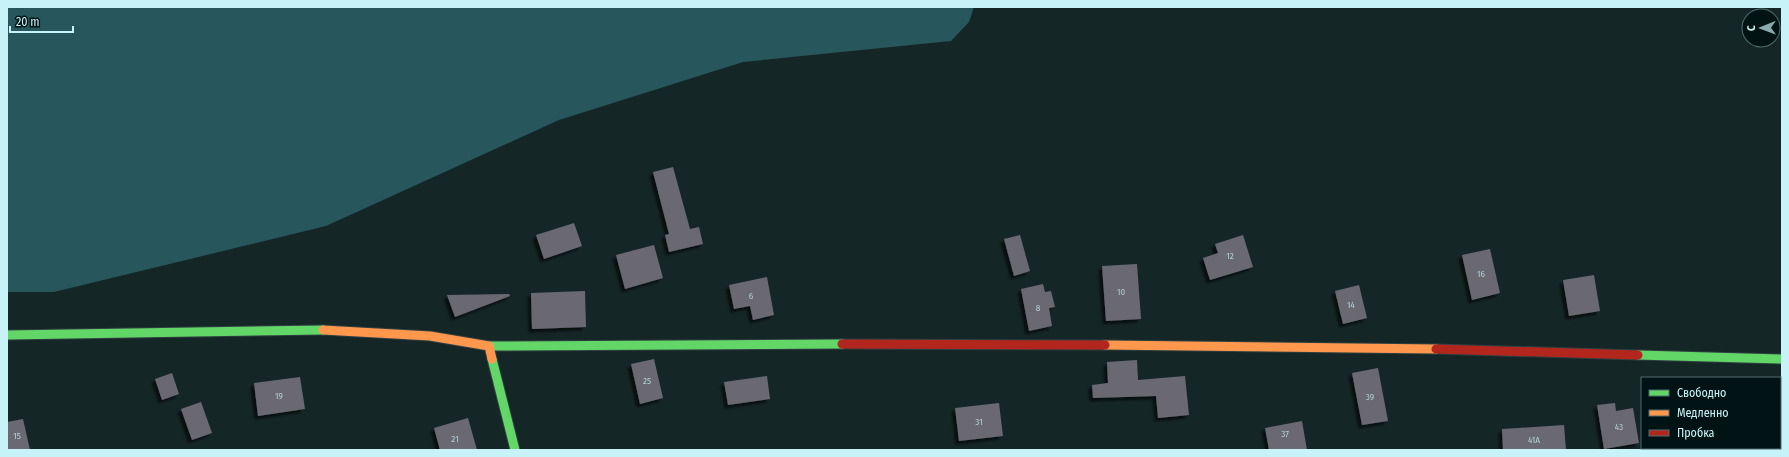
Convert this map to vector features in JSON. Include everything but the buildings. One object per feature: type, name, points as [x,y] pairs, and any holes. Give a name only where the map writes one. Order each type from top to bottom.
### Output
[{"type":"street","points":[[7,335],[336,330],[430,336],[489,346],[948,342],[1426,349],[1782,359]]},
{"type":"street","points":[[489,346],[515,450]]},
{"type":"water","points":[[7,7],[974,7],[969,22],[951,41],[743,62],[559,120],[326,226],[54,292],[7,292]]},
{"type":"traffic: fast","points":[[7,335],[323,330]]},
{"type":"traffic: fast","points":[[489,346],[842,344]]},
{"type":"traffic: fast","points":[[1638,355],[1782,359]]},
{"type":"traffic: fast","points":[[492,359],[515,450]]},
{"type":"traffic: slow","points":[[323,330],[430,336],[489,346],[492,359]]},
{"type":"traffic: slow","points":[[1105,345],[1436,349]]},
{"type":"traffic: jam","points":[[842,344],[1105,345]]},
{"type":"traffic: jam","points":[[1436,349],[1638,355]]}]
